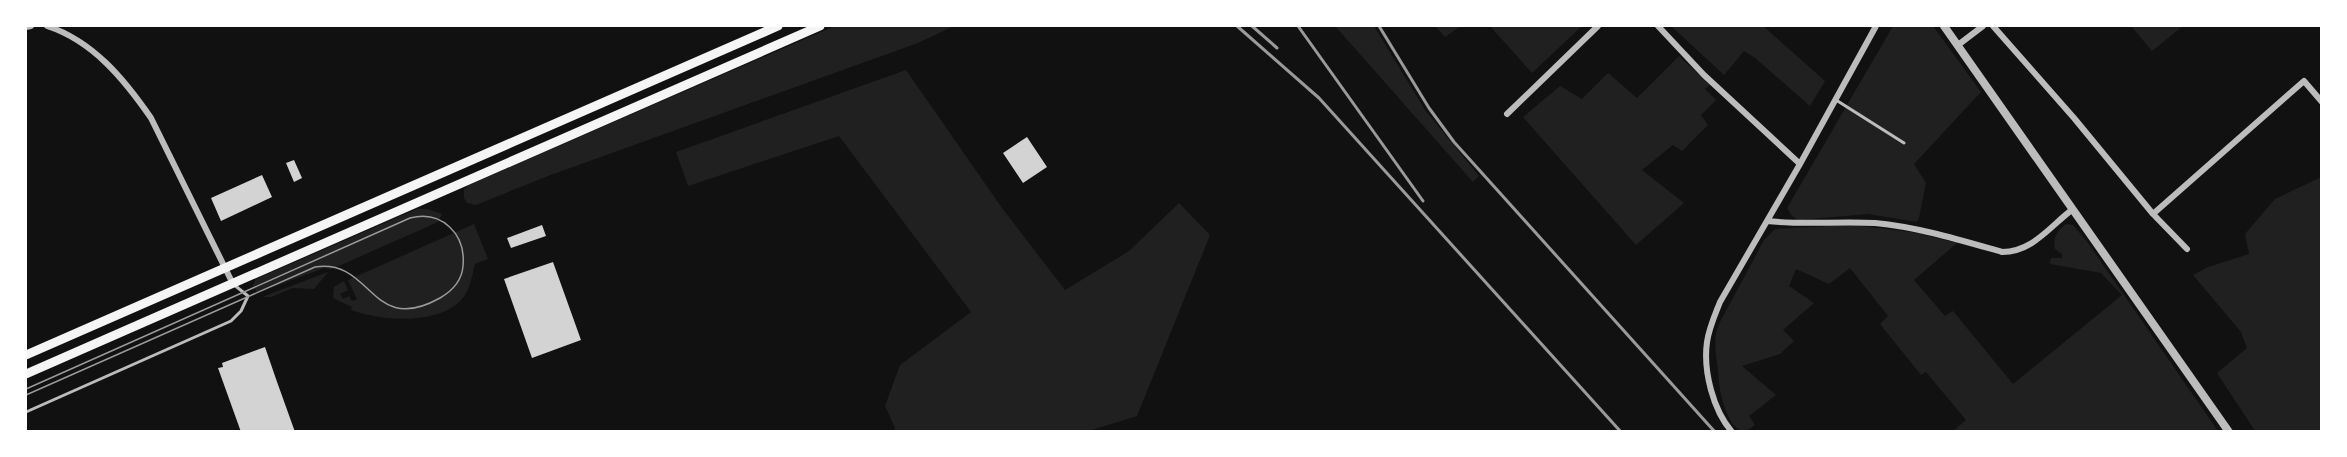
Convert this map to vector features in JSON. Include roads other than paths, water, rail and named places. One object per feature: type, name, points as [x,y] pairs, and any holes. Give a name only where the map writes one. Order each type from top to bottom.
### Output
[{"type":"main road","points":[[26,355],[778,26]]},
{"type":"main road","points":[[26,374],[820,26]]},
{"type":"street","points":[[26,27],[31,26]]},
{"type":"street","points":[[47,26],[74,38],[106,61],[136,97],[151,118],[233,284]]},
{"type":"street","points":[[1507,114],[1598,26]]},
{"type":"street","points":[[1658,26],[1704,75],[1800,164]]},
{"type":"street","points":[[1732,432],[1713,398],[1708,373],[1706,343],[1720,302],[1876,26]]},
{"type":"street","points":[[1944,26],[2229,432]]},
{"type":"street","points":[[1958,45],[1983,26]]},
{"type":"street","points":[[1994,26],[2153,214],[2187,249]]},
{"type":"street","points":[[2153,214],[2304,81],[2322,102]]},
{"type":"street","points":[[1767,220],[1791,223],[1876,224],[1913,228],[2002,252],[2015,252],[2028,247],[2073,209]]},
{"type":"lane","points":[[1834,99],[1904,143]]},
{"type":"lane","points":[[26,412],[231,321],[242,311],[248,296],[233,284]]},
{"type":"tram line","points":[[26,389],[410,218],[422,216],[442,221],[450,227],[460,244],[463,266],[456,285],[440,298],[417,307],[399,308],[385,303],[349,274],[334,267],[315,267],[26,395]]},
{"type":"railway","points":[[1237,26],[1319,98],[1621,432]]},
{"type":"railway","points":[[1252,26],[1277,48]]},
{"type":"railway","points":[[1298,26],[1423,201]]},
{"type":"railway","points":[[1379,26],[1429,108],[1454,142],[1715,432]]}]
